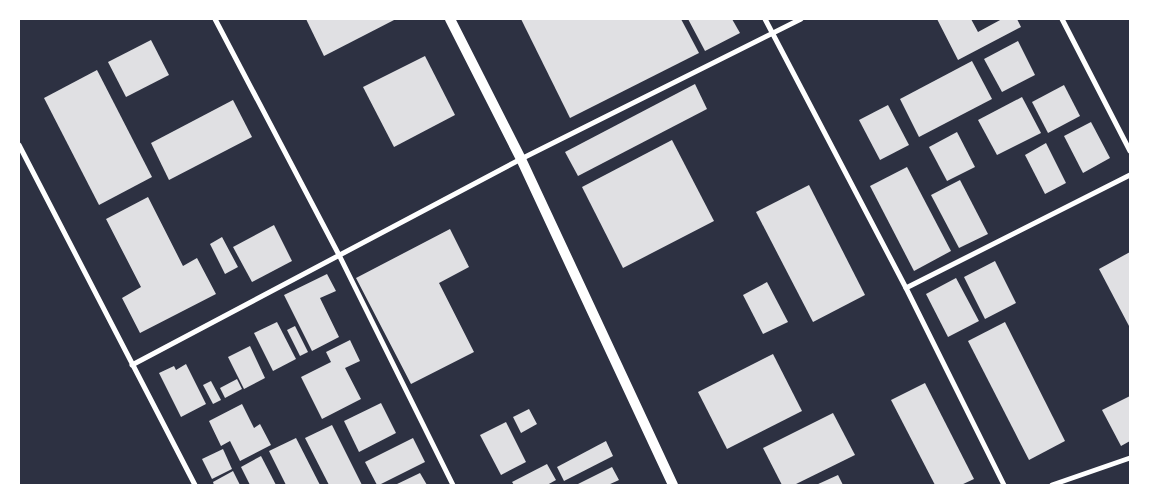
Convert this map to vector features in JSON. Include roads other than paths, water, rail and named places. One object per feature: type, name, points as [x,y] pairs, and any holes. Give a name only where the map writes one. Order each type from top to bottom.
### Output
[{"type":"main road","points":[[450,19],[521,159],[673,485]]},
{"type":"street","points":[[215,19],[338,255],[453,485]]},
{"type":"street","points":[[765,19],[906,288],[1004,485]]},
{"type":"street","points":[[132,365],[521,159],[801,19]]},
{"type":"street","points":[[1062,19],[1130,151]]},
{"type":"street","points":[[19,145],[195,485]]},
{"type":"street","points":[[906,288],[1130,175]]},
{"type":"street","points":[[1052,485],[1130,458]]}]
